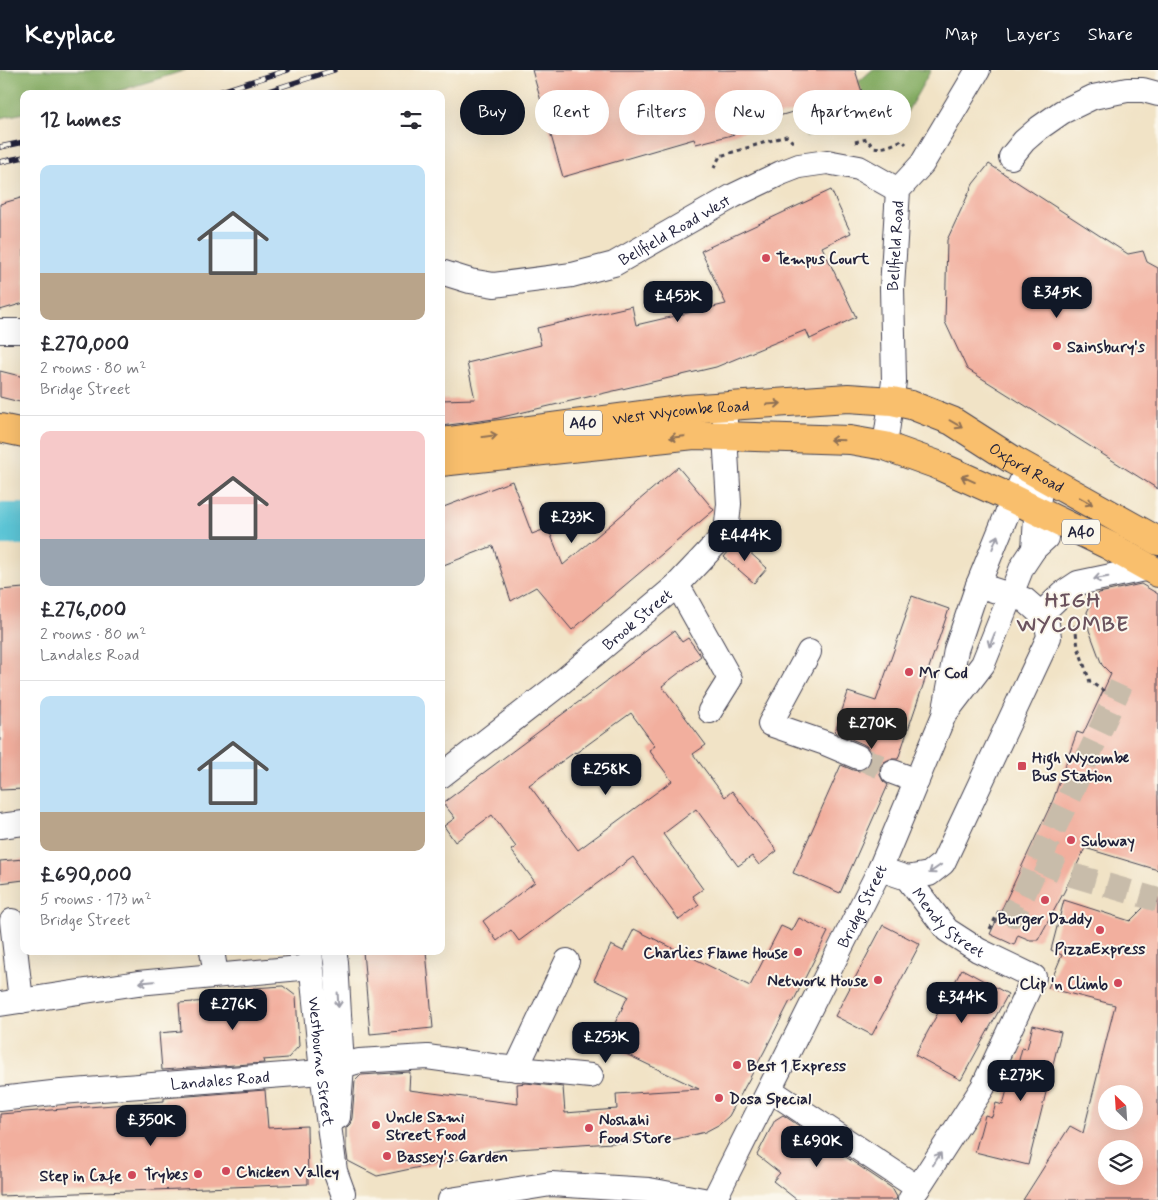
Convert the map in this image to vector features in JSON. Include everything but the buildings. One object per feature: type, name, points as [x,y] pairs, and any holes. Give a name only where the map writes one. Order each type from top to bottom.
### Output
[{"type":"main road","name":"West Wycombe Road","points":[[445,441],[686,409],[848,398],[892,401]]},
{"type":"main road","name":"Oxford Road","points":[[892,401],[911,405],[952,421],[1028,468],[1158,541]]},
{"type":"main road","points":[[0,415],[20,419]]},
{"type":"main road","points":[[0,428],[20,432]]},
{"type":"main road","name":"West Wycombe Road","points":[[445,462],[694,435],[850,440],[885,446]]},
{"type":"main road","name":"Oxford Road","points":[[885,446],[935,464],[1013,499],[1108,545],[1154,571]]},
{"type":"street","name":"Bellfield Road","points":[[885,446],[894,381],[892,288],[898,190],[922,164],[978,70]]},
{"type":"street","points":[[1011,157],[1024,141],[1039,128],[1062,112],[1093,97],[1127,90],[1143,90],[1158,94]]},
{"type":"street","name":"Bellfield Road West","points":[[445,273],[470,281],[494,285],[572,275],[614,264],[733,196],[799,166],[827,162],[859,168],[898,190]]},
{"type":"street","points":[[0,331],[20,331]]},
{"type":"street","name":"Brook Street","points":[[445,773],[556,686],[676,586],[726,533],[729,504],[725,407]]},
{"type":"street","name":"Bridge Street","points":[[714,1200],[880,869],[944,715],[956,650],[978,585],[1013,499],[1028,468],[1035,478],[1039,498],[1034,549]]},
{"type":"street","name":"Bridge Street","points":[[944,715],[983,664],[1022,567],[1034,549],[1054,531],[1081,532]]},
{"type":"street","points":[[1041,614],[1062,593],[1078,583],[1154,571]]},
{"type":"street","points":[[907,878],[929,874],[943,863],[946,858],[1048,637],[1047,624],[1041,614],[1025,600],[978,585]]},
{"type":"street","points":[[676,586],[730,679],[710,711]]},
{"type":"street","points":[[808,652],[770,724],[825,743],[858,757]]},
{"type":"street","points":[[893,772],[916,781]]},
{"type":"street","points":[[0,826],[20,824]]},
{"type":"street","name":"Mendy Street","points":[[880,869],[907,878],[947,930],[978,950],[1034,977],[983,1087],[914,1194]]},
{"type":"street","points":[[12,921],[11,1002],[138,983],[206,977],[311,959]]},
{"type":"street","points":[[206,977],[211,955]]},
{"type":"street","name":"Westbourne Street","points":[[335,955],[332,1069],[335,1171],[345,1198]]},
{"type":"street","name":"Westbourne Street","points":[[311,959],[332,1069]]},
{"type":"street","points":[[516,1069],[567,961]]},
{"type":"street","name":"Landales Road","points":[[0,1099],[332,1069],[359,1061],[427,1057],[516,1069],[592,1076]]},
{"type":"street","points":[[770,1090],[914,1194]]},
{"type":"street","points":[[450,1200],[551,1184],[649,1190],[703,1200]]},
{"type":"path","points":[[714,168],[720,156],[786,136],[798,146]]},
{"type":"path","points":[[867,139],[873,147],[880,148],[902,140],[922,164]]},
{"type":"path","points":[[1075,625],[1078,648],[1090,682],[1104,690]]},
{"type":"green space","points":[[0,70],[186,70],[122,90],[20,90],[20,114],[0,118]]},
{"type":"green space","points":[[872,70],[931,70],[911,105],[911,90],[849,90]]},
{"type":"waterway","points":[[0,524],[20,524]]},
{"type":"tunnel","points":[[1002,909],[1014,915],[1121,685]]},
{"type":"tunnel","points":[[858,757],[893,772]]},
{"type":"tunnel","points":[[1039,860],[1072,875],[1158,900]]},
{"type":"railway","points":[[225,90],[288,70]]},
{"type":"railway","points":[[272,90],[334,70]]},
{"type":"railway","points":[[0,147],[20,143]]},
{"type":"railway","points":[[0,162],[20,158]]},
{"type":"place","name":"Tempus Court","points":[[766,258]]},
{"type":"place","name":"Sainsbury's","points":[[1057,346]]},
{"type":"place","name":"Mr Cod","points":[[909,672]]},
{"type":"place","name":"High Wycombe Bus Station","points":[[1022,766]]},
{"type":"place","name":"Subway","points":[[1071,840]]},
{"type":"place","name":"Burger Daddy","points":[[1045,900]]},
{"type":"place","name":"PizzaExpress","points":[[1100,930]]},
{"type":"place","name":"Charlies Flame House","points":[[798,952]]},
{"type":"place","name":"Network House","points":[[878,980]]},
{"type":"place","name":"Clip 'n Climb","points":[[1118,983]]},
{"type":"place","name":"Best 1 Express","points":[[737,1065]]},
{"type":"place","name":"Dosa Special","points":[[719,1098]]},
{"type":"place","name":"Uncle Sami Street Food","points":[[376,1125]]},
{"type":"place","name":"Noshahi Food Store","points":[[589,1128]]},
{"type":"place","name":"Bassey's Garden","points":[[387,1156]]},
{"type":"place","name":"Chicken Valley","points":[[226,1171]]},
{"type":"place","name":"Trybes","points":[[198,1174]]},
{"type":"place","name":"Step in Cafe","points":[[132,1175]]},
{"type":"district","name":"HIGH WYCOMBE","points":[[1073,612]]}]
